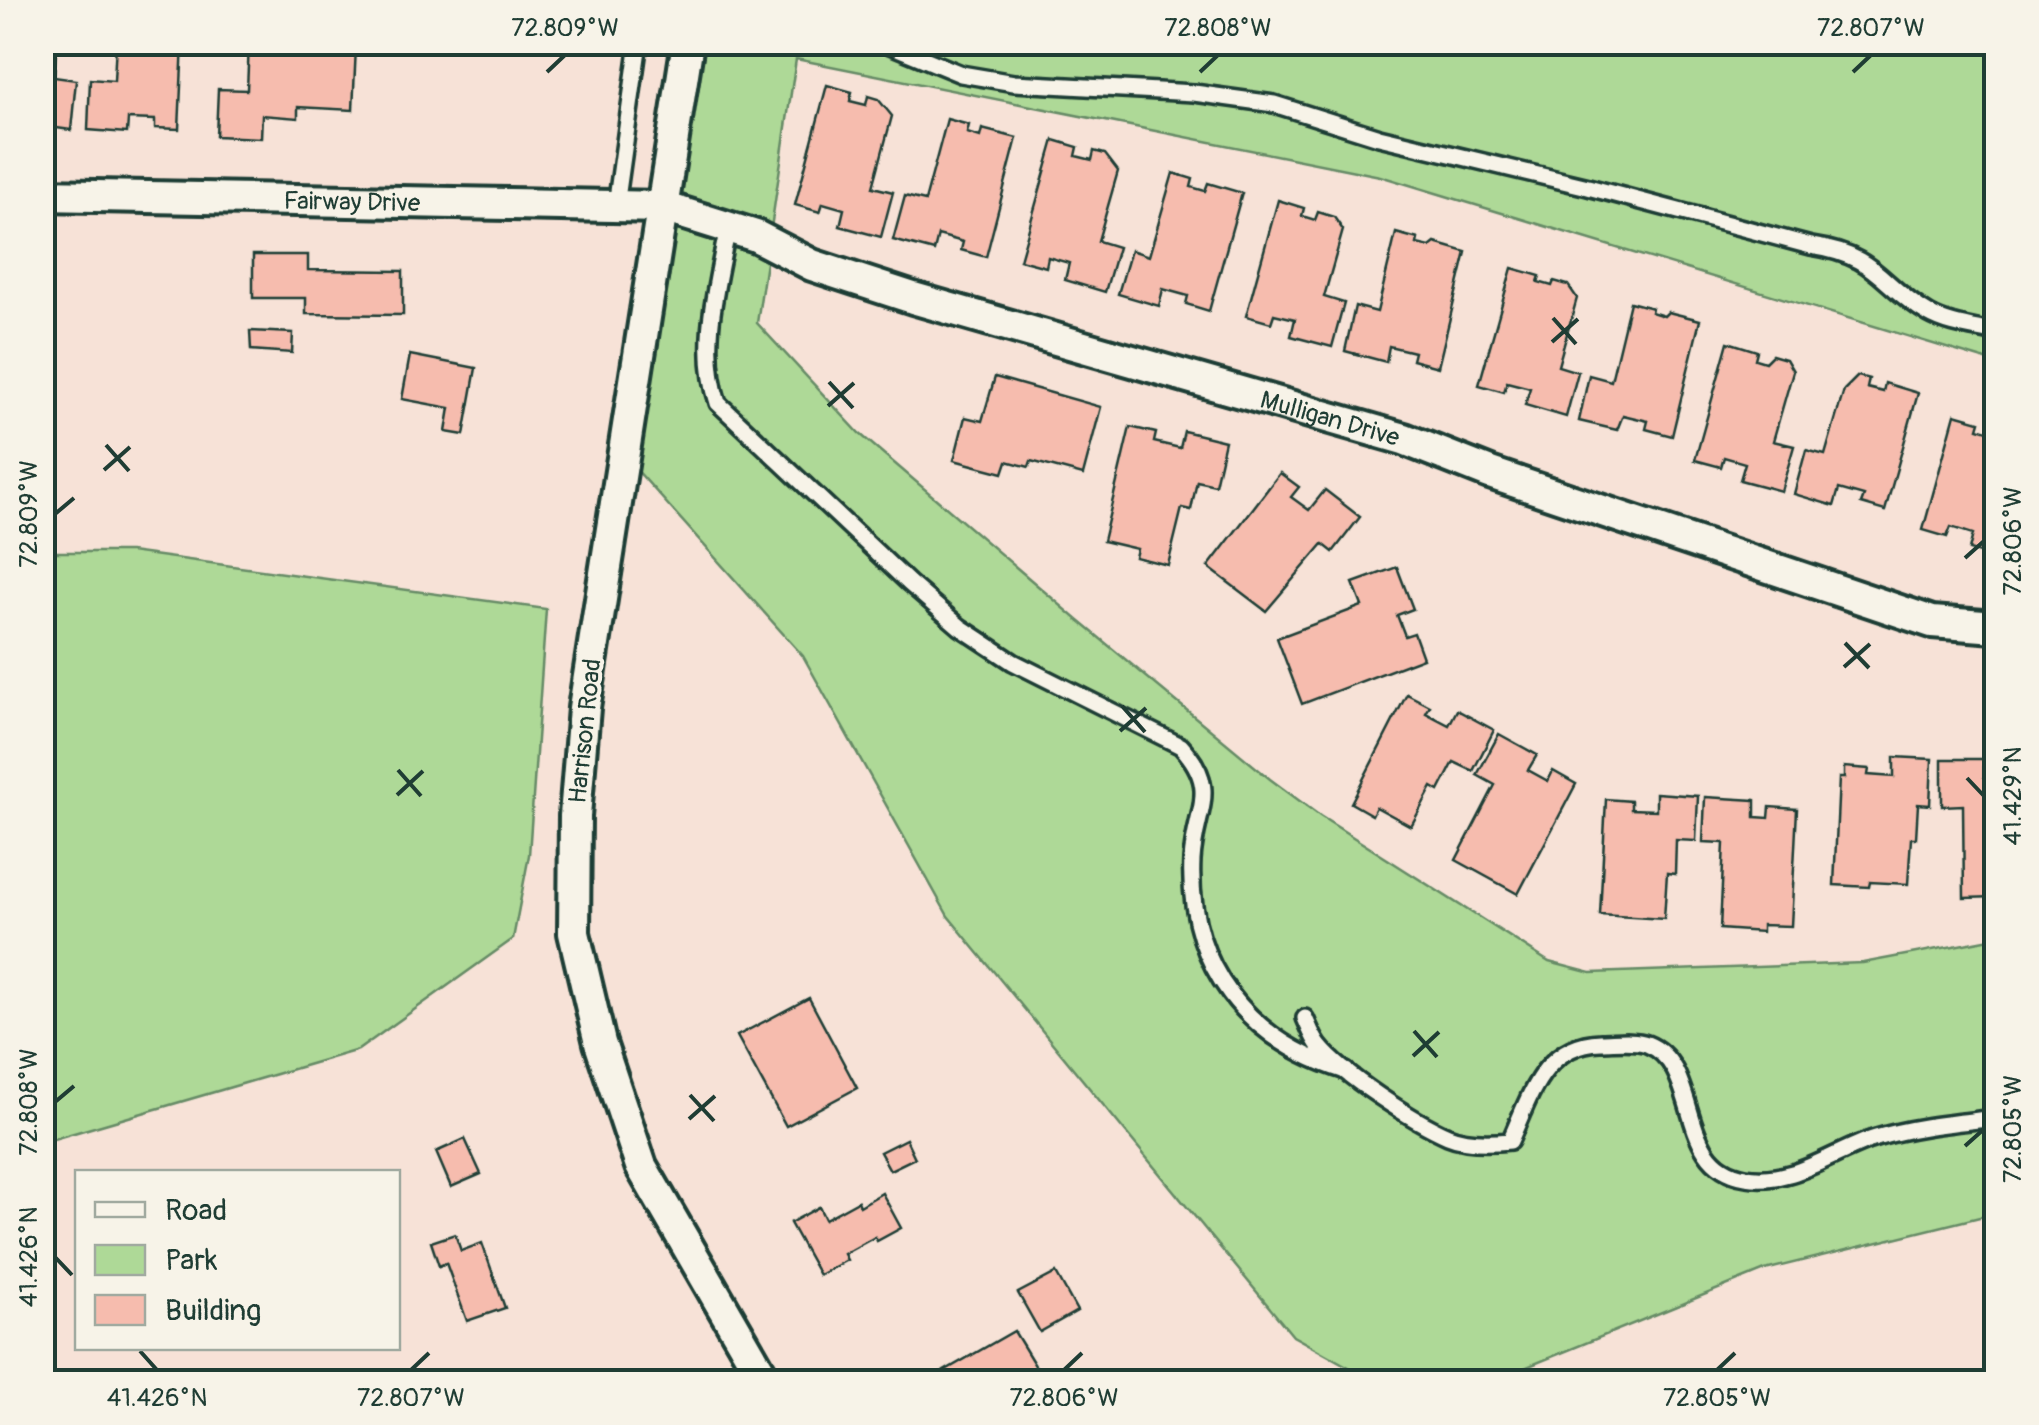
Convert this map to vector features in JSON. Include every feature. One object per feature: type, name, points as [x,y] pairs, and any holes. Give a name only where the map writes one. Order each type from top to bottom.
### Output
[{"type":"street","name":"Harrison Road","points":[[688,42],[584,708],[575,816],[574,933],[600,1043],[641,1166],[766,1382]]},
{"type":"street","name":"Fairway Drive","points":[[42,196],[663,206]]},
{"type":"street","name":"Mulligan Drive","points":[[663,206],[756,236],[812,265],[913,298],[1404,438],[1490,473],[1932,622],[1996,627]]},
{"type":"lane","points":[[616,206],[639,42]]},
{"type":"lane","points":[[884,42],[961,74],[996,80],[1194,93],[1274,104],[1379,137],[1837,250],[1868,263],[1933,316],[1996,333]]},
{"type":"lane","points":[[728,227],[710,343],[710,378],[718,403],[909,584],[960,627],[1013,662],[1180,746],[1196,763],[1204,779],[1192,860],[1200,940],[1214,971],[1243,1010],[1271,1037],[1346,1071]]},
{"type":"lane","points":[[1304,1018],[1320,1046],[1346,1071],[1421,1122],[1451,1138],[1490,1144],[1510,1141],[1528,1095],[1562,1052],[1591,1043],[1647,1044],[1670,1060],[1700,1145],[1726,1171],[1745,1178],[1791,1175],[1872,1138],[1996,1118]]},
{"type":"green space","points":[[703,43],[1996,43],[1996,363],[1380,176],[796,59],[757,323],[859,433],[1270,779],[1320,816],[1549,962],[1591,973],[1863,963],[1996,938],[1996,1213],[1765,1270],[1490,1382],[1376,1382],[1293,1336],[948,916],[803,656],[636,469]]},
{"type":"green space","points":[[43,552],[130,552],[546,609],[529,855],[513,939],[358,1050],[43,1142]]},
{"type":"building","points":[[42,42],[57,42],[54,77],[76,80],[71,130],[42,126]]},
{"type":"building","points":[[116,42],[183,42],[179,129],[155,128],[155,120],[128,119],[127,133],[88,130],[90,79],[114,81]]},
{"type":"building","points":[[249,42],[356,47],[353,110],[298,107],[298,118],[262,115],[261,138],[216,136],[218,89],[247,90]]},
{"type":"building","points":[[827,85],[852,92],[850,101],[866,105],[868,96],[878,99],[892,116],[873,187],[893,192],[881,237],[840,226],[844,209],[823,203],[820,212],[795,205]]},
{"type":"building","points":[[947,119],[969,125],[967,133],[980,137],[982,129],[1017,138],[986,257],[961,250],[963,242],[938,235],[934,251],[893,240],[905,196],[925,201]]},
{"type":"building","points":[[1054,140],[1078,147],[1076,156],[1092,160],[1094,151],[1105,154],[1118,171],[1098,241],[1118,247],[1105,292],[1065,280],[1069,263],[1048,257],[1046,267],[1020,260]]},
{"type":"building","points":[[1173,173],[1193,179],[1191,187],[1205,191],[1208,183],[1242,193],[1209,311],[1186,304],[1188,296],[1163,289],[1159,306],[1118,294],[1131,250],[1149,256]]},
{"type":"building","points":[[1278,200],[1304,208],[1302,216],[1315,220],[1318,212],[1334,217],[1343,230],[1324,297],[1344,303],[1332,347],[1291,336],[1295,319],[1274,314],[1271,323],[1246,316]]},
{"type":"building","points":[[1396,233],[1418,239],[1417,244],[1430,247],[1435,243],[1466,252],[1438,367],[1412,360],[1414,352],[1389,346],[1386,362],[1345,351],[1355,306],[1377,312]]},
{"type":"building","points":[[253,255],[308,255],[308,270],[403,271],[403,315],[306,314],[306,298],[253,298]]},
{"type":"building","points":[[1512,268],[1540,276],[1538,282],[1568,285],[1577,298],[1558,366],[1578,372],[1566,417],[1525,405],[1530,388],[1507,382],[1504,392],[1479,385]]},
{"type":"building","points":[[1630,302],[1664,316],[1668,312],[1700,320],[1672,436],[1646,429],[1648,421],[1623,415],[1617,430],[1579,421],[1589,375],[1611,381]]},
{"type":"building","points":[[250,331],[293,333],[292,353],[251,350]]},
{"type":"building","points":[[1728,342],[1757,351],[1755,359],[1765,362],[1772,355],[1786,359],[1793,371],[1773,441],[1794,446],[1781,491],[1740,480],[1745,463],[1724,457],[1721,467],[1695,460]]},
{"type":"building","points":[[410,355],[476,368],[464,435],[446,432],[450,408],[402,399]]},
{"type":"building","points":[[1858,376],[1869,379],[1867,388],[1883,392],[1885,383],[1918,393],[1885,511],[1861,504],[1864,496],[1839,489],[1834,506],[1794,494],[1806,450],[1825,455],[1844,390]]},
{"type":"building","points":[[995,377],[1101,407],[1083,475],[1031,461],[1029,467],[1007,461],[1003,473],[954,460],[965,417],[982,421]]},
{"type":"building","points":[[1955,414],[1980,421],[1978,428],[1991,432],[1996,426],[1996,558],[1969,550],[1973,534],[1951,527],[1947,537],[1923,530]]},
{"type":"building","points":[[1130,427],[1156,433],[1154,442],[1180,448],[1184,431],[1225,441],[1215,485],[1197,481],[1191,510],[1182,508],[1168,565],[1135,557],[1137,549],[1103,541]]},
{"type":"building","points":[[1280,473],[1299,487],[1291,497],[1309,510],[1325,490],[1360,517],[1333,552],[1323,544],[1266,611],[1208,567]]},
{"type":"building","points":[[1397,567],[1413,609],[1397,615],[1405,636],[1414,633],[1423,658],[1302,704],[1277,638],[1362,606],[1353,583]]},
{"type":"building","points":[[1407,694],[1430,706],[1426,713],[1449,725],[1457,710],[1494,730],[1473,771],[1454,762],[1439,791],[1432,787],[1411,826],[1376,807],[1372,815],[1351,803]]},
{"type":"building","points":[[1499,734],[1537,755],[1528,770],[1548,781],[1553,771],[1576,784],[1518,894],[1456,860],[1495,785],[1477,775]]},
{"type":"building","points":[[1894,757],[1932,759],[1930,805],[1918,804],[1908,884],[1834,885],[1839,778],[1844,778],[1844,767],[1869,769],[1868,775],[1894,777]]},
{"type":"building","points":[[1942,759],[1984,759],[1984,777],[1996,777],[1996,897],[1964,898],[1963,805],[1942,806]]},
{"type":"building","points":[[1656,793],[1698,796],[1696,841],[1676,840],[1675,874],[1667,873],[1664,919],[1600,915],[1606,799],[1631,801],[1631,809],[1656,810]]},
{"type":"building","points":[[1705,797],[1755,800],[1755,817],[1769,818],[1770,807],[1797,809],[1791,926],[1762,925],[1762,932],[1720,929],[1724,843],[1703,842]]},
{"type":"building","points":[[809,998],[857,1088],[786,1126],[737,1036]]},
{"type":"building","points":[[465,1139],[481,1174],[451,1187],[436,1152]]},
{"type":"building","points":[[906,1139],[915,1158],[890,1170],[880,1152]]},
{"type":"building","points":[[882,1193],[901,1228],[844,1254],[847,1260],[819,1275],[790,1223],[819,1207],[825,1219]]},
{"type":"building","points":[[455,1234],[461,1251],[482,1243],[505,1308],[467,1321],[446,1263],[439,1266],[431,1242]]},
{"type":"building","points":[[1056,1273],[1077,1311],[1040,1332],[1018,1293]]},
{"type":"building","points":[[1014,1331],[1045,1382],[925,1382]]}]
